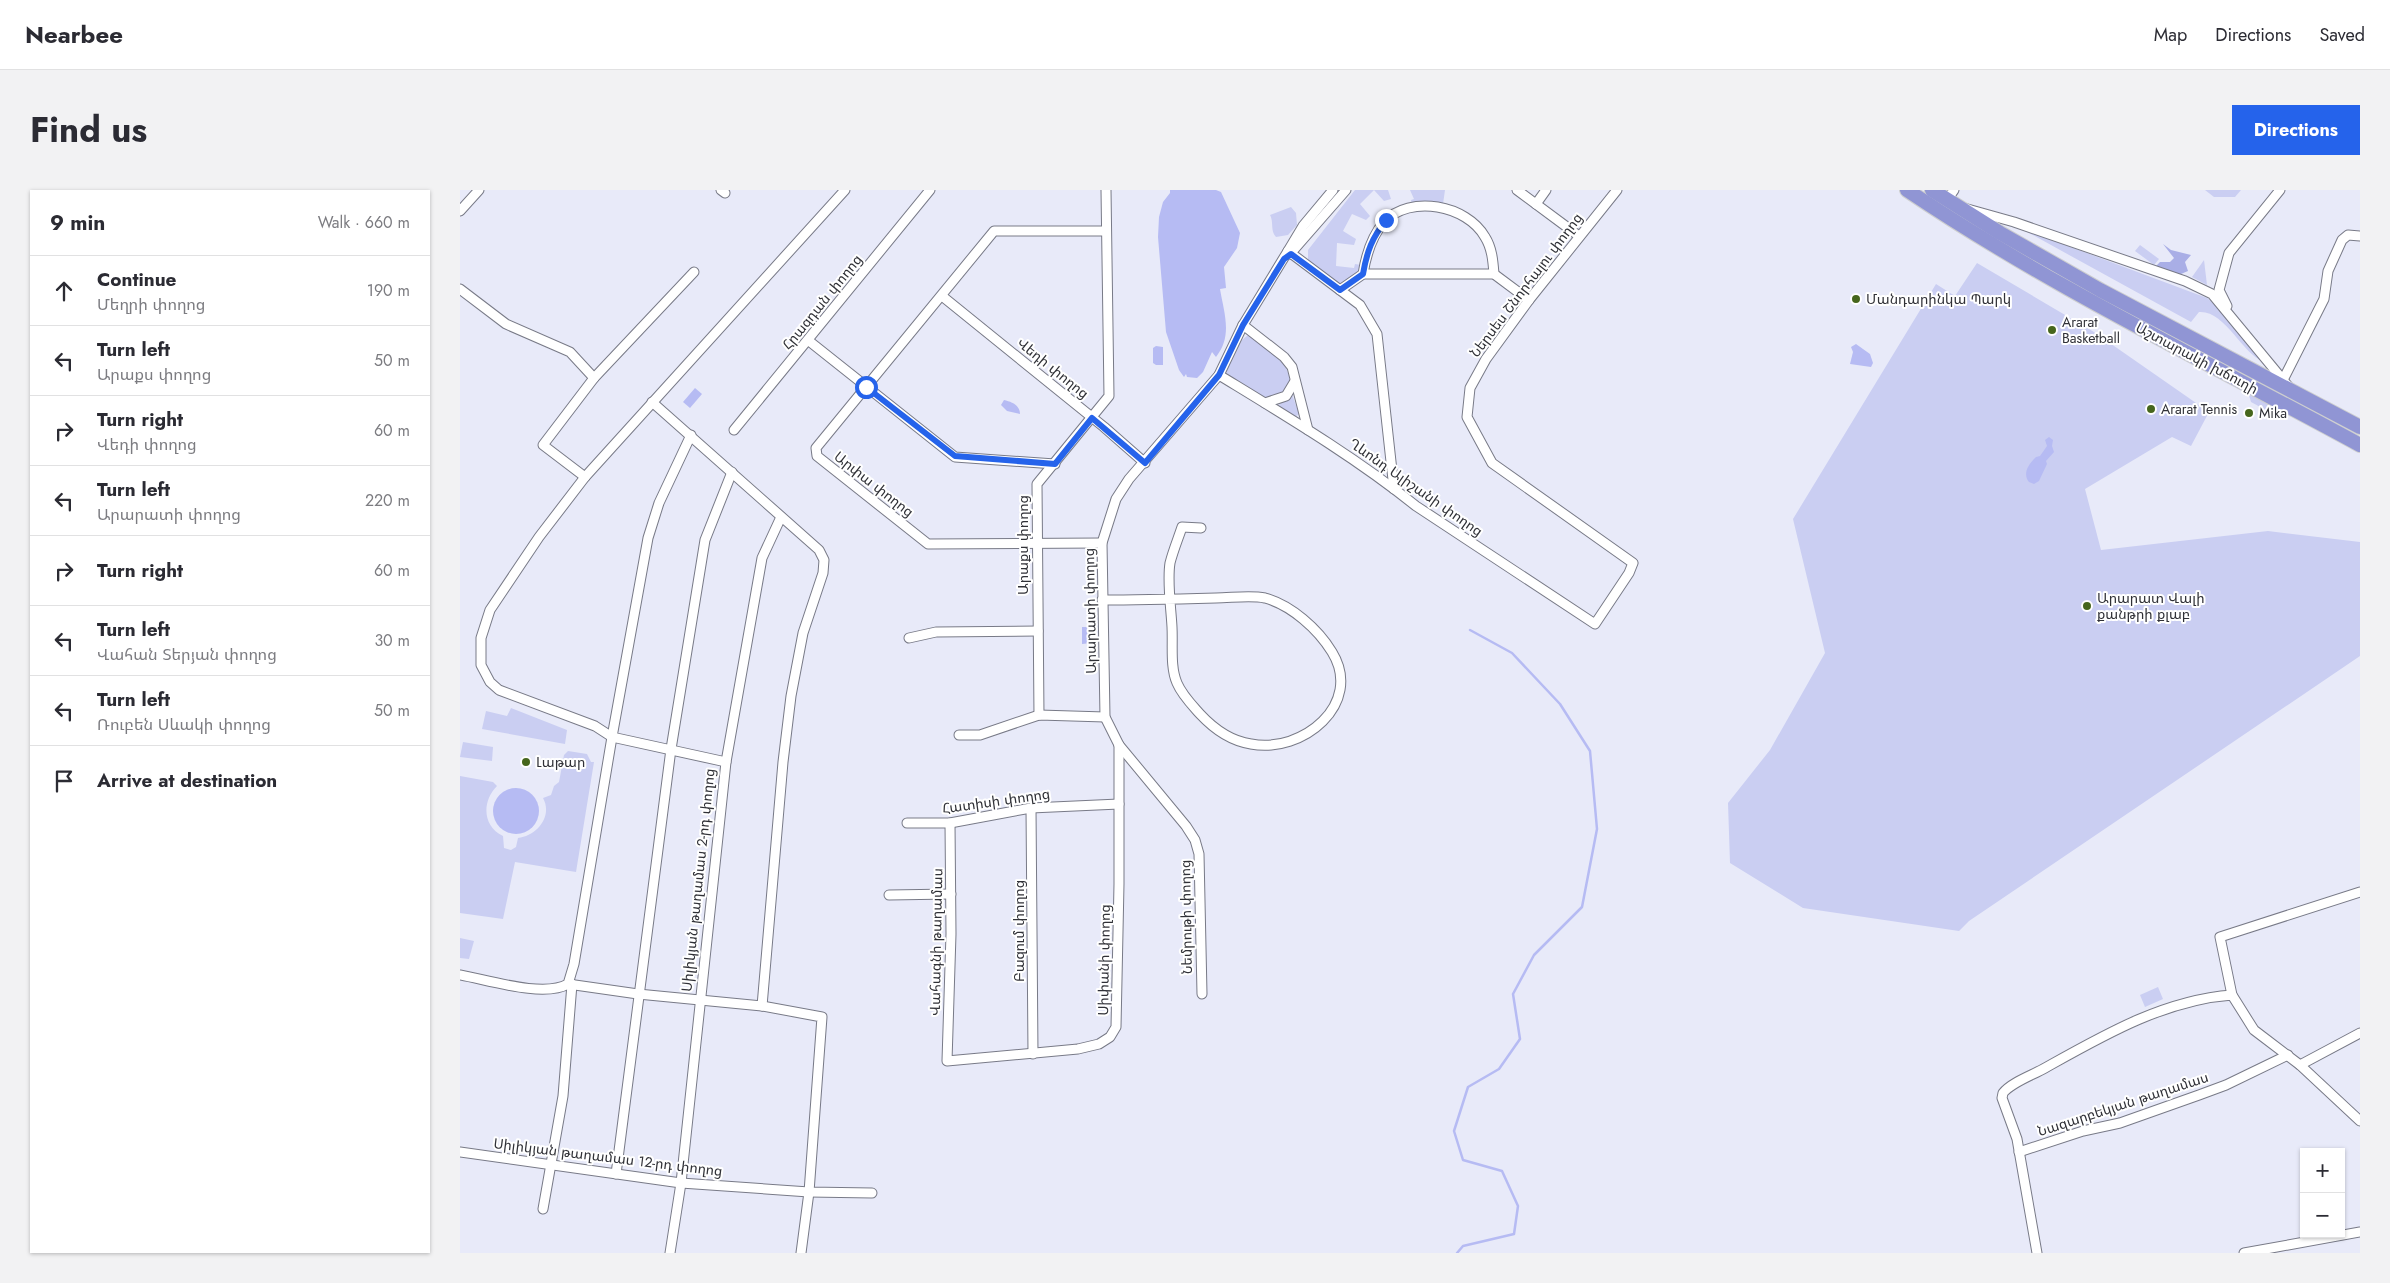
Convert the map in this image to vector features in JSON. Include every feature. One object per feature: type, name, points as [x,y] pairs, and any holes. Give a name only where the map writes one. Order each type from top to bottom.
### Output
[{"type":"highway","name":"Աշտարակի խճուղի","points":[[1908,190],[2010,256],[2360,445]]},
{"type":"highway","name":"Աշտարակի խճուղի","points":[[1932,190],[1953,199],[2100,290],[2294,394],[2360,427]]},
{"type":"highway","points":[[2311,418],[2317,405]]},
{"type":"street","points":[[460,211],[479,190]]},
{"type":"street","points":[[726,762],[612,736],[595,726],[500,690],[490,682],[481,665],[481,638],[490,610],[539,536],[585,477],[845,190]]},
{"type":"street","name":"Հրազդան փողոց","points":[[734,430],[809,341],[930,190]]},
{"type":"street","name":"Արաքս փողոց","points":[[1038,716],[1037,484],[1110,396],[1106,190]]},
{"type":"street","name":"Արարատի փողոց","points":[[1119,745],[1105,717],[1102,600],[1102,543],[1116,499],[1129,479],[1145,463],[1219,375],[1243,325],[1303,226],[1333,190]]},
{"type":"street","name":"Արարատի փողոց","points":[[1287,254],[1346,190]]},
{"type":"street","points":[[1517,190],[1579,236]]},
{"type":"street","points":[[1536,204],[1546,190]]},
{"type":"street","name":"Ներսես Շնորհալու փողոց","points":[[1595,624],[1629,573],[1633,563],[1492,463],[1467,417],[1470,388],[1486,359],[1529,300],[1617,190]]},
{"type":"street","points":[[2234,320],[2219,290],[2229,253],[2280,190]]},
{"type":"street","points":[[1953,199],[1979,211],[2185,281],[2212,294],[2294,394]]},
{"type":"street","points":[[1363,274],[1373,237],[1386,220],[1406,210],[1426,206],[1449,208],[1468,219],[1485,236],[1492,255],[1494,274]]},
{"type":"street","name":"Արփա փողոց","points":[[1102,543],[1036,545],[928,544],[817,456],[816,448],[994,231],[1106,231]]},
{"type":"street","points":[[2283,380],[2324,299],[2328,271],[2342,240],[2348,235],[2360,236]]},
{"type":"street","points":[[1287,254],[1360,305],[1378,334],[1394,488]]},
{"type":"street","points":[[585,477],[543,445],[594,378],[694,272]]},
{"type":"street","points":[[1340,290],[1363,274],[1494,274],[1529,300]]},
{"type":"street","points":[[460,289],[506,324],[570,352],[594,378]]},
{"type":"street","name":"Վեդի փողոց","points":[[942,296],[1145,463]]},
{"type":"street","points":[[1243,325],[1284,357],[1295,374],[1295,382],[1308,430]]},
{"type":"street","points":[[809,341],[955,456],[1055,464]]},
{"type":"street","name":"Ղևոնդ Ալիշանի փողոց","points":[[1219,375],[1308,430],[1394,488],[1416,506],[1595,624]]},
{"type":"street","points":[[1265,403],[1286,396],[1295,382]]},
{"type":"street","points":[[652,402],[820,550],[824,560],[823,573],[803,633],[791,696],[783,762],[762,1006]]},
{"type":"street","points":[[543,1209],[563,1096],[570,984],[648,538],[660,502],[691,435]]},
{"type":"street","points":[[616,1174],[671,750],[705,540],[732,472]]},
{"type":"street","name":"Սիլիկյան թաղամաս 2-րդ փողոց","points":[[670,1253],[681,1183],[699,999],[726,762],[762,558],[781,517]]},
{"type":"street","points":[[1102,600],[1171,599],[1262,598],[1276,602],[1298,616],[1330,648],[1340,669],[1342,688],[1338,699],[1324,719],[1303,736],[1268,746],[1242,742],[1213,726],[1194,707],[1177,684],[1174,670],[1171,599],[1170,564],[1182,527],[1201,528]]},
{"type":"street","points":[[909,638],[936,632],[1038,631]]},
{"type":"street","points":[[959,735],[980,735],[1038,716],[1105,717]]},
{"type":"street","name":"Սիփանի փողոց","points":[[947,1061],[1033,1054],[1099,1044],[1110,1037],[1116,1027],[1119,745]]},
{"type":"street","name":"Նեմրութի փողոց","points":[[1119,745],[1186,826],[1195,840],[1199,854],[1202,994]]},
{"type":"street","name":"Հատիսի փողոց","points":[[907,823],[950,823],[1031,808],[1119,804]]},
{"type":"street","name":"Բազում փողոց","points":[[1031,808],[1033,1054]]},
{"type":"street","name":"Վահագնի թաղամաս","points":[[947,1061],[951,894],[950,823]]},
{"type":"street","points":[[2360,892],[2220,937],[2232,995],[2254,1030],[2300,1065],[2360,1121]]},
{"type":"street","points":[[889,895],[951,894]]},
{"type":"street","points":[[460,975],[542,990],[560,988],[570,984],[638,994],[762,1006],[822,1017],[809,1192],[801,1253]]},
{"type":"street","points":[[2037,1253],[2019,1152],[2002,1098],[2003,1093],[2080,1046],[2143,1016],[2212,996],[2232,995]]},
{"type":"street","points":[[2300,1065],[2360,1033]]},
{"type":"street","name":"Նազարբեկյան թաղամաս","points":[[2019,1152],[2083,1131],[2120,1123],[2199,1095],[2226,1085],[2288,1055]]},
{"type":"street","name":"Սիլիկյան թաղամաս 12-րդ փողոց","points":[[460,1152],[681,1183],[809,1192],[872,1193]]},
{"type":"street","points":[[2244,1253],[2360,1232]]},
{"type":"shaded area","points":[[1170,190],[1216,190],[1221,192],[1240,233],[1237,248],[1224,267],[1226,288],[1220,289],[1226,324],[1224,341],[1216,357],[1212,352],[1203,372],[1197,378],[1187,377],[1186,374],[1184,377],[1179,370],[1166,332],[1158,237],[1159,217],[1163,202],[1170,193]]},
{"type":"shaded area","points":[[1355,190],[1374,190],[1360,204],[1370,216],[1366,220],[1352,214],[1343,231],[1356,239],[1354,245],[1337,243],[1336,266],[1354,268],[1355,264],[1361,265],[1360,273],[1340,286],[1308,261],[1308,250]]},
{"type":"shaded area","points":[[1374,190],[1388,190],[1391,199],[1384,201]]},
{"type":"shaded area","points":[[1410,190],[1445,190],[1443,204],[1412,205],[1411,200],[1414,199]]},
{"type":"shaded area","points":[[2205,190],[2241,190],[2235,197],[2214,197]]},
{"type":"shaded area","points":[[1291,207],[1296,213],[1297,225],[1288,235],[1276,237],[1273,232],[1270,215]]},
{"type":"shaded area","points":[[2020,228],[2207,298],[2218,307],[2263,361],[2248,351],[2225,325],[2208,313],[2199,312],[2191,322]]},
{"type":"shaded area","points":[[2163,244],[2171,250],[2191,255],[2185,262],[2188,271],[2174,277],[2153,269],[2160,262],[2170,262],[2174,258]]},
{"type":"shaded area","points":[[2140,245],[2159,259],[2154,265],[2135,251]]},
{"type":"shaded area","points":[[2204,260],[2207,285],[2192,277]]},
{"type":"shaded area","name":"Արարատ Վալի քանթրի քլաբ","points":[[1977,263],[2094,332],[2209,412],[2191,446],[2172,437],[2085,489],[2101,550],[2268,531],[2360,542],[2360,656],[1969,921],[1959,931],[1803,908],[1730,863],[1728,803],[1770,750],[1825,653],[1793,519],[1936,284],[1955,296]]},
{"type":"shaded area","points":[[1248,335],[1272,351],[1286,368],[1289,385],[1280,395],[1270,398],[1261,397],[1228,377],[1226,371],[1242,340]]},
{"type":"shaded area","points":[[1856,344],[1870,354],[1873,363],[1871,367],[1850,364],[1853,352],[1851,347]]},
{"type":"shaded area","points":[[1156,346],[1163,347],[1163,365],[1153,363],[1153,348]]},
{"type":"shaded area","points":[[695,388],[702,394],[690,408],[683,402]]},
{"type":"shaded area","points":[[2248,392],[2285,412],[2275,415],[2251,402]]},
{"type":"shaded area","points":[[1292,394],[1299,414],[1294,418],[1279,408],[1279,405]]},
{"type":"shaded area","points":[[1004,400],[1017,406],[1020,414],[1007,411],[1001,405]]},
{"type":"shaded area","points":[[2049,437],[2053,440],[2054,452],[2046,461],[2047,464],[2039,481],[2034,484],[2027,479],[2026,472],[2033,460],[2040,456],[2047,446],[2045,440]]},
{"type":"shaded area","points":[[1082,627],[1092,627],[1092,643],[1082,644]]},
{"type":"shaded area","points":[[511,708],[567,730],[565,744],[482,729],[486,711],[507,716]]},
{"type":"shaded area","points":[[463,742],[493,747],[492,761],[460,757]]},
{"type":"shaded area","points":[[568,751],[587,754],[591,762],[594,762],[576,872],[515,862],[503,919],[460,913],[460,776],[493,782],[497,786],[492,792],[487,806],[488,820],[496,832],[503,836],[504,848],[511,850],[516,847],[518,838],[531,833],[541,824],[546,812],[543,798],[551,795],[554,786],[559,782],[564,755]]},
{"type":"shaded area","points":[[511,788],[521,788],[535,798],[539,811],[535,824],[529,830],[521,834],[511,834],[497,824],[493,816],[493,806],[503,792]]},
{"type":"shaded area","points":[[460,938],[474,941],[469,959],[460,958]]},
{"type":"shaded area","points":[[2158,987],[2163,999],[2145,1007],[2140,995]]},
{"type":"waterway","points":[[1457,1253],[1463,1246],[1514,1234],[1518,1206],[1502,1171],[1463,1160],[1454,1131],[1468,1087],[1499,1069],[1520,1039],[1513,994],[1534,955],[1582,907],[1597,829],[1590,751],[1560,704],[1512,653],[1470,630]]},
{"type":"place","name":"Մանդարինկա Պարկ","points":[[1856,299]]},
{"type":"place","name":"Ararat Basketball","points":[[2052,330]]},
{"type":"place","name":"Ararat Tennis","points":[[2151,409]]},
{"type":"place","name":"Mika","points":[[2249,413]]},
{"type":"place","name":"Արարատ Վալի քանթրի քլաբ","points":[[2087,606]]},
{"type":"place","name":"Լաթար","points":[[526,762]]},
{"type":"route","points":[[866,387],[955,456],[1055,464],[1092,418],[1145,463],[1219,375],[1243,325],[1284,259],[1291,254],[1340,290],[1363,274],[1373,237],[1386,220]]}]
